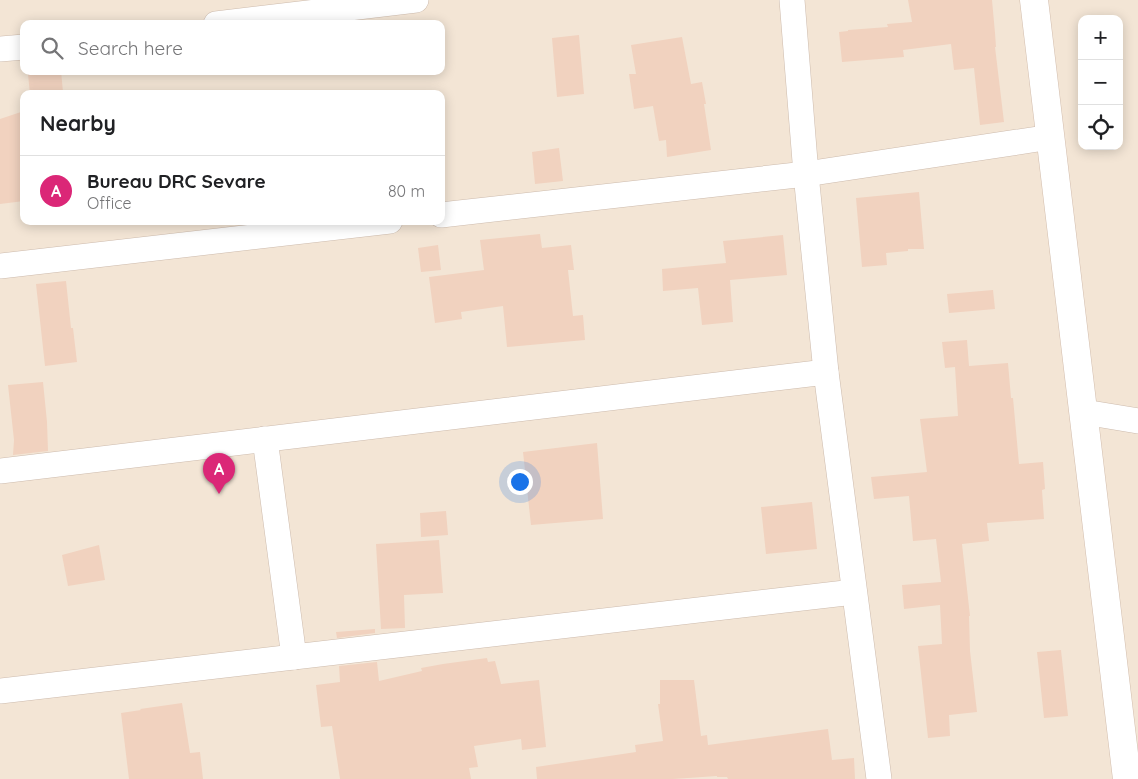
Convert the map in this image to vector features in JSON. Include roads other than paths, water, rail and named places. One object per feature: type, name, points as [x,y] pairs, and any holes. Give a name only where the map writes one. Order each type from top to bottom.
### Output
[{"type":"street","points":[[249,20],[416,0]]},
{"type":"street","points":[[792,0],[806,174],[826,372],[879,779]]},
{"type":"street","points":[[1034,0],[1127,779]]},
{"type":"street","points":[[0,49],[20,46]]},
{"type":"street","points":[[445,215],[806,174],[1051,138]]},
{"type":"street","points":[[0,266],[355,225]]},
{"type":"street","points":[[0,471],[826,372]]},
{"type":"street","points":[[1084,412],[1138,421]]},
{"type":"street","points":[[265,439],[294,657]]},
{"type":"street","points":[[0,691],[854,592]]},
{"type":"place","name":"Bureau DRC Sevare","points":[[219,494]]}]
